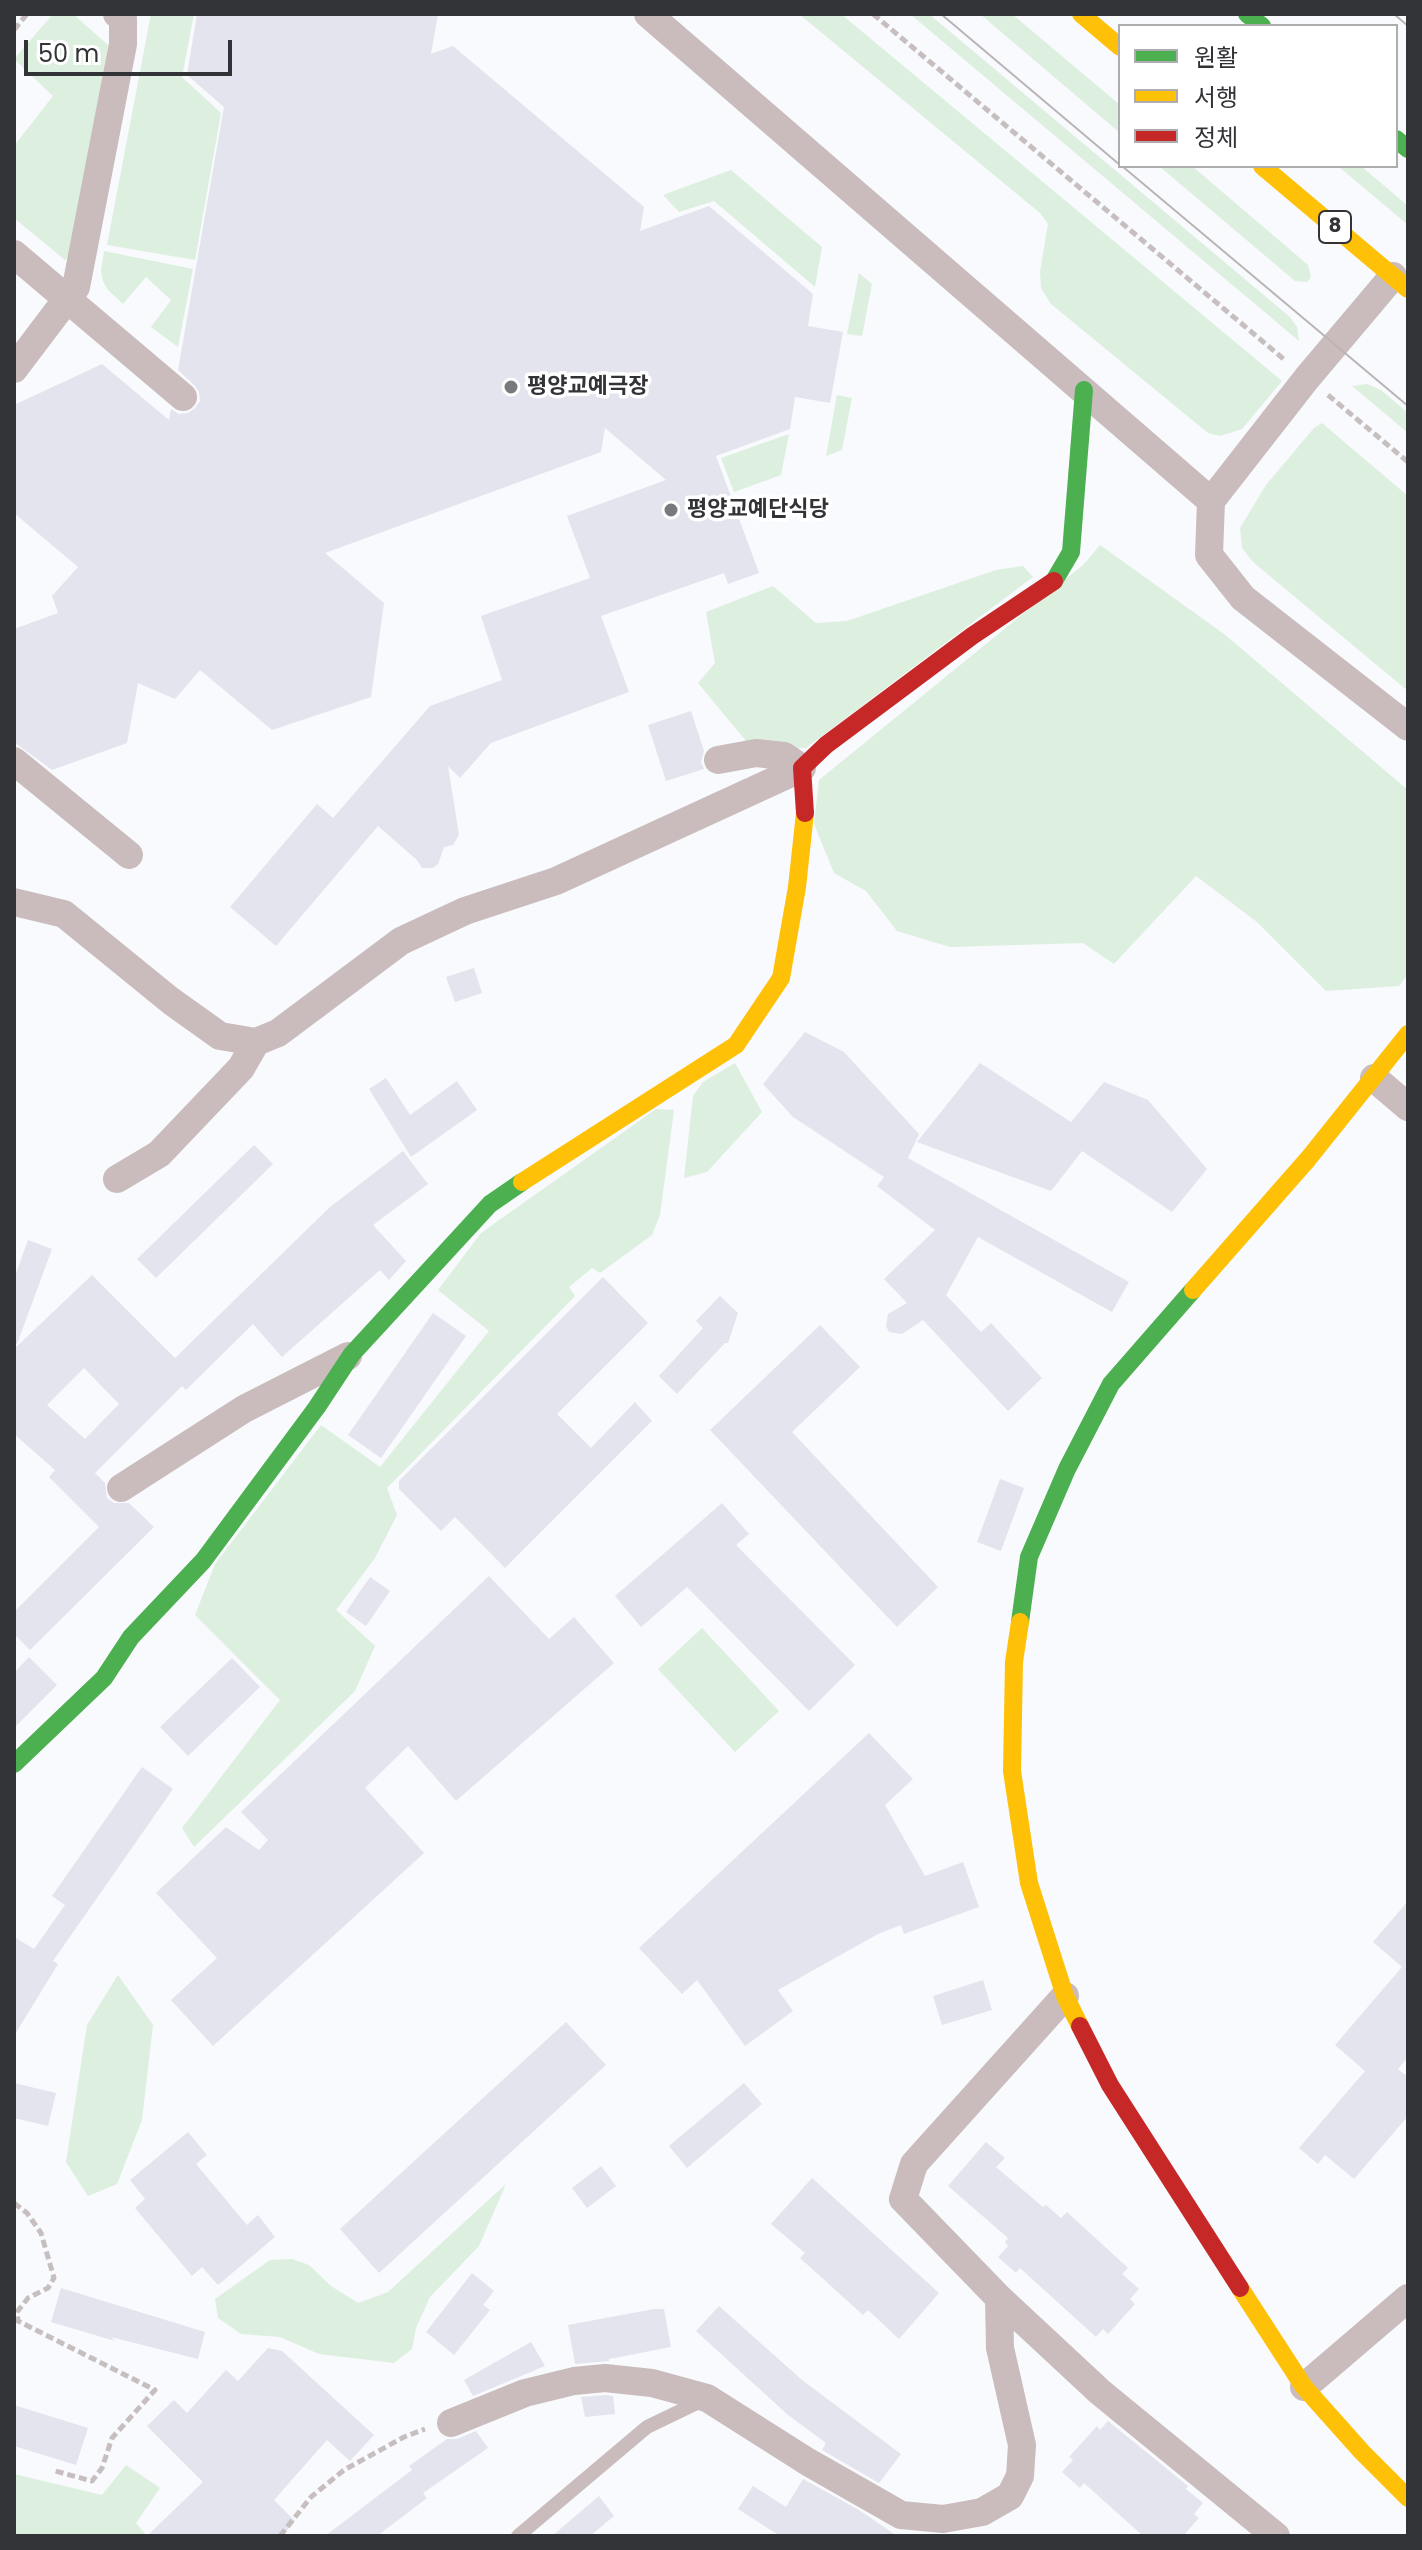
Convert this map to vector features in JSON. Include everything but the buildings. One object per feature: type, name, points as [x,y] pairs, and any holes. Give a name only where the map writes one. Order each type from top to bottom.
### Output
[{"type":"main road","points":[[1081,14],[1118,45]]},
{"type":"main road","name":"8","points":[[1264,168],[1400,282]]},
{"type":"main road","points":[[14,1764],[104,1678],[131,1637],[203,1561],[317,1407],[352,1354],[490,1204],[570,1149],[736,1045],[781,978],[797,887],[805,810],[802,768],[826,745],[972,636],[1056,580],[1071,552],[1084,390]]},
{"type":"main road","points":[[1408,1034],[1308,1159],[1111,1384],[1067,1469],[1029,1557],[1014,1662],[1012,1771],[1029,1883],[1065,1996],[1118,2098],[1304,2387],[1408,2498]]},
{"type":"street","points":[[14,369],[76,287],[123,44],[123,19],[117,14]]},
{"type":"street","points":[[648,14],[1211,501]]},
{"type":"street","points":[[14,254],[183,397]]},
{"type":"street","points":[[1400,282],[1307,378],[1211,501],[1209,555],[1243,598],[1408,727]]},
{"type":"street","points":[[718,760],[756,753],[784,756],[802,768]]},
{"type":"street","points":[[14,761],[129,855]]},
{"type":"street","points":[[14,902],[64,914],[171,1001],[220,1036],[256,1042],[278,1033],[401,941],[465,911],[556,881],[802,768]]},
{"type":"street","points":[[117,1179],[159,1154],[241,1068],[256,1042]]},
{"type":"street","points":[[1374,1078],[1408,1107]]},
{"type":"street","points":[[121,1488],[244,1409],[352,1354]]},
{"type":"street","points":[[1065,1996],[914,2164],[903,2199],[999,2298],[1100,2392],[1276,2536]]},
{"type":"street","points":[[451,2423],[525,2393],[574,2381],[605,2378],[652,2383],[707,2398],[808,2462],[901,2515],[943,2519],[982,2512],[1010,2496],[1020,2476],[1022,2445],[1000,2348],[999,2298]]},
{"type":"street","points":[[1304,2387],[1408,2298]]},
{"type":"lane","points":[[518,2536],[647,2427],[707,2398]]},
{"type":"path","points":[[14,30],[27,14]]},
{"type":"path","points":[[873,14],[1408,462]]},
{"type":"path","points":[[14,2203],[27,2213],[41,2233],[54,2278],[48,2288],[28,2298],[17,2312],[18,2321],[155,2390],[112,2438],[102,2468],[92,2481],[55,2471]]},
{"type":"path","points":[[280,2536],[311,2497],[344,2470],[404,2437],[451,2423]]},
{"type":"green space","points":[[53,14],[73,14],[108,45],[75,247],[65,260],[14,218],[14,146],[53,96],[14,59]]},
{"type":"green space","points":[[151,14],[194,14],[182,77],[221,113],[195,260],[107,245]]},
{"type":"green space","points":[[799,14],[841,14],[1282,381],[1242,429],[1220,436],[1208,433],[1051,304],[1041,288],[1040,272],[1048,224],[1040,213]]},
{"type":"green space","points":[[910,14],[929,14],[1290,317],[1297,327],[1299,341]]},
{"type":"green space","points":[[980,14],[1012,14],[1118,103],[1118,131]]},
{"type":"green space","points":[[1161,168],[1194,168],[1308,265],[1311,277],[1307,282],[1295,281]]},
{"type":"green space","points":[[1340,168],[1363,168],[1408,206],[1408,225]]},
{"type":"green space","points":[[731,170],[822,247],[815,287],[714,201],[679,212],[663,195]]},
{"type":"green space","points":[[104,251],[193,269],[178,347],[151,327],[171,300],[146,277],[123,304],[103,281]]},
{"type":"green space","points":[[859,273],[872,284],[862,336],[847,334]]},
{"type":"green space","points":[[1367,384],[1381,390],[1408,413],[1408,433],[1352,386]]},
{"type":"green space","points":[[837,395],[852,398],[842,450],[826,456]]},
{"type":"green space","points":[[1322,423],[1408,496],[1408,691],[1253,562],[1242,548],[1240,528],[1266,485],[1314,428]]},
{"type":"green space","points":[[789,434],[781,475],[734,492],[721,458]]},
{"type":"green space","points":[[1100,545],[1224,634],[1408,790],[1408,974],[1399,986],[1326,991],[1257,922],[1196,876],[1114,964],[1083,943],[950,947],[897,931],[866,891],[834,873],[814,824],[819,780],[1083,565]]},
{"type":"green space","points":[[1023,566],[1033,577],[806,748],[751,747],[698,683],[715,663],[706,612],[773,586],[816,623],[847,621],[996,570]]},
{"type":"green space","points":[[735,1063],[762,1112],[707,1172],[684,1178],[693,1096],[703,1082]]},
{"type":"green space","points":[[656,1109],[674,1110],[660,1215],[652,1235],[600,1273],[592,1268],[569,1287],[575,1296],[387,1488],[397,1515],[375,1558],[336,1610],[375,1646],[355,1691],[194,1847],[182,1828],[280,1700],[195,1615],[215,1564],[321,1425],[380,1467],[489,1331],[438,1290],[481,1233]]},
{"type":"green space","points":[[702,1628],[779,1711],[735,1752],[658,1669]]},
{"type":"green space","points":[[118,1975],[153,2025],[142,2120],[117,2184],[88,2196],[66,2162],[87,2025]]},
{"type":"green space","points":[[506,2184],[479,2246],[430,2297],[416,2328],[412,2349],[394,2363],[319,2354],[280,2337],[241,2334],[218,2318],[215,2299],[270,2260],[292,2259],[309,2265],[331,2286],[358,2303],[388,2292]]},
{"type":"green space","points":[[126,2465],[160,2488],[136,2523],[147,2536],[14,2536],[14,2474],[102,2495]]},
{"type":"tram line","points":[[941,14],[1118,163]]},
{"type":"tram line","points":[[1394,14],[1408,26]]},
{"type":"tram line","points":[[1124,168],[1408,406]]},
{"type":"traffic: fast","points":[[1247,14],[1260,24]]},
{"type":"traffic: fast","points":[[1398,141],[1408,149]]},
{"type":"traffic: fast","points":[[1054,581],[1071,552],[1084,390]]},
{"type":"traffic: fast","points":[[14,1764],[104,1678],[131,1637],[203,1561],[317,1407],[352,1354],[490,1204],[522,1182]]},
{"type":"traffic: fast","points":[[1020,1622],[1029,1557],[1067,1469],[1111,1384],[1193,1290]]},
{"type":"traffic: slow","points":[[1081,14],[1118,45]]},
{"type":"traffic: slow","points":[[1264,168],[1408,289]]},
{"type":"traffic: slow","points":[[522,1182],[736,1045],[781,978],[797,887],[805,813]]},
{"type":"traffic: slow","points":[[1193,1290],[1308,1159],[1408,1034]]},
{"type":"traffic: slow","points":[[1020,1622],[1014,1662],[1012,1771],[1029,1883],[1065,1996],[1080,2026]]},
{"type":"traffic: slow","points":[[1240,2288],[1304,2387],[1408,2498]]},
{"type":"traffic: jam","points":[[805,813],[802,768],[826,745],[972,636],[1054,581]]},
{"type":"traffic: jam","points":[[1080,2026],[1110,2085],[1240,2288]]},
{"type":"place","name":"평양교예극장","points":[[511,387]]},
{"type":"place","name":"평양교예단식당","points":[[671,510]]}]
